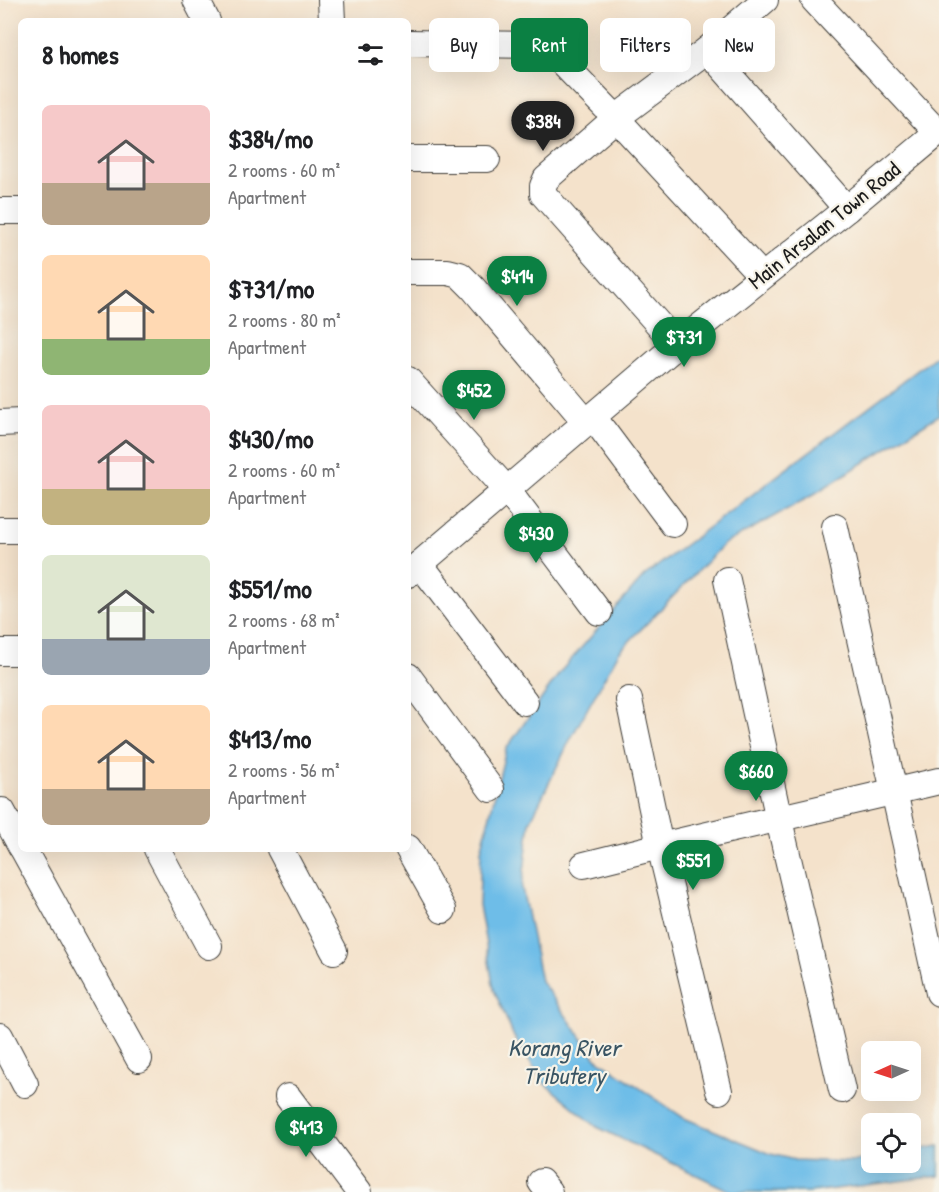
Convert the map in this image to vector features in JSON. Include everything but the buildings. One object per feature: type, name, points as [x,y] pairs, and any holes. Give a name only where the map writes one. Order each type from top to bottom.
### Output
[{"type":"street","points":[[196,0],[205,18]]},
{"type":"street","points":[[332,0],[332,18]]},
{"type":"street","points":[[744,18],[765,0]]},
{"type":"street","points":[[814,0],[938,132]]},
{"type":"street","points":[[411,43],[537,45],[548,48],[761,275]]},
{"type":"street","points":[[677,345],[543,194],[543,186],[546,178],[616,118],[703,53]]},
{"type":"street","points":[[726,72],[847,209]]},
{"type":"street","name":"Main Arsalan Town Road","points":[[414,569],[677,345],[761,275],[847,209],[938,132]]},
{"type":"street","points":[[411,159],[487,159]]},
{"type":"street","points":[[0,211],[18,211]]},
{"type":"street","points":[[411,272],[448,272],[460,275],[590,419],[673,524]]},
{"type":"street","points":[[411,383],[507,490],[599,612]]},
{"type":"street","points":[[0,423],[18,422]]},
{"type":"street","points":[[835,527],[896,791],[939,993]]},
{"type":"street","points":[[0,530],[18,530]]},
{"type":"street","points":[[414,569],[525,702]]},
{"type":"street","points":[[727,580],[779,820],[842,1090]]},
{"type":"street","points":[[0,652],[18,652]]},
{"type":"street","points":[[411,680],[491,789]]},
{"type":"street","points":[[629,700],[660,846],[719,1091]]},
{"type":"street","points":[[584,865],[939,782]]},
{"type":"street","points":[[8,809],[18,837]]},
{"type":"street","points":[[24,852],[139,1059]]},
{"type":"street","points":[[159,852],[209,946]]},
{"type":"street","points":[[282,852],[334,951]]},
{"type":"street","points":[[410,852],[442,910]]},
{"type":"street","points":[[0,1036],[26,1084]]},
{"type":"street","points":[[288,1097],[359,1192]]},
{"type":"water","name":"Korang River Tributery","points":[[939,354],[939,415],[811,496],[724,544],[619,652],[570,740],[530,822],[522,888],[541,981],[596,1058],[684,1118],[771,1154],[795,1160],[851,1162],[861,1160],[861,1173],[921,1173],[921,1149],[939,1146],[939,1176],[810,1192],[732,1192],[597,1127],[544,1083],[514,1037],[494,990],[479,905],[481,851],[506,749],[561,671],[644,576]]}]
